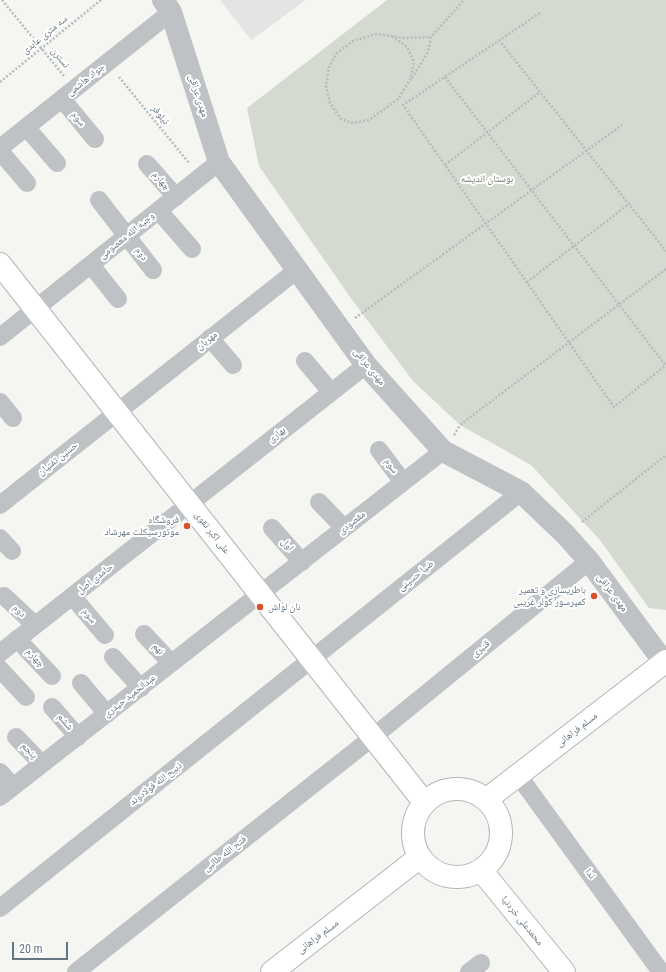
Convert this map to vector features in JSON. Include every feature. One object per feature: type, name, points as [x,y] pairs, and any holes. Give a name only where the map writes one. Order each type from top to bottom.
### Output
[{"type":"main road","name":"علی اکبر تقوی","points":[[0,264],[424,802]]},
{"type":"main road","name":"مسلم فراهانی","points":[[487,799],[665,663]]},
{"type":"main road","points":[[462,788],[487,799],[496,810],[501,822],[502,836],[498,849],[491,861],[481,870],[468,876],[455,877],[441,875],[429,868],[420,858],[414,844],[412,829],[416,815],[424,802],[435,794],[448,789],[462,788]]},
{"type":"main road","name":"مسلم فراهانی","points":[[272,972],[420,858]]},
{"type":"main road","name":"محمدعلی خردنیا","points":[[481,870],[564,972]]},
{"type":"street","name":"جواد هاشمی","points":[[0,148],[107,63],[167,6]]},
{"type":"street","name":"مهدی عراقی","points":[[167,6],[219,162],[366,365],[443,451],[521,492],[565,534],[589,561],[665,663]]},
{"type":"street","name":"سوم","points":[[68,94],[95,138]]},
{"type":"street","points":[[26,127],[57,163]]},
{"type":"street","points":[[0,151],[27,183]]},
{"type":"street","name":"وجیه الله معصومی","points":[[0,337],[219,162]]},
{"type":"street","name":"چهارم","points":[[147,164],[176,197]]},
{"type":"street","name":"دوم","points":[[99,200],[153,270]]},
{"type":"street","points":[[159,211],[192,249]]},
{"type":"street","points":[[91,265],[118,299]]},
{"type":"street","name":"مهربان","points":[[117,413],[297,270]]},
{"type":"street","points":[[210,338],[233,365]]},
{"type":"street","points":[[305,361],[331,392]]},
{"type":"street","name":"بهاری","points":[[189,504],[366,365]]},
{"type":"street","points":[[0,402],[13,418]]},
{"type":"street","name":"حسین تفتیان","points":[[0,505],[117,413]]},
{"type":"street","name":"سوم","points":[[379,450],[403,482]]},
{"type":"street","name":"مقصودی","points":[[260,594],[443,451]]},
{"type":"street","name":"ضیا حسینی","points":[[312,660],[521,492]]},
{"type":"street","points":[[319,502],[344,528]]},
{"type":"street","name":"حامدی اصل","points":[[6,647],[189,504]]},
{"type":"street","name":"اول","points":[[272,528],[302,562]]},
{"type":"street","name":"قنبری","points":[[373,737],[589,561]]},
{"type":"street","name":"عبدالحمید حیدری","points":[[7,792],[260,594]]},
{"type":"street","name":"دوم","points":[[4,596],[35,625]]},
{"type":"street","name":"سوم","points":[[72,596],[105,635]]},
{"type":"street","name":"نهم","points":[[144,634],[171,664]]},
{"type":"street","name":"چهارم","points":[[6,647],[52,676]]},
{"type":"street","points":[[113,657],[141,688]]},
{"type":"street","name":"ذبیح الله فولادوند","points":[[0,908],[312,660]]},
{"type":"street","points":[[0,670],[26,696]]},
{"type":"street","points":[[81,683],[107,714]]},
{"type":"street","name":"ششم","points":[[52,707],[78,736]]},
{"type":"street","name":"فتح الله طالبی","points":[[76,972],[373,737]]},
{"type":"street","name":"پنجم","points":[[16,738],[42,764]]},
{"type":"street","points":[[0,772],[7,792]]},
{"type":"street","name":"ندا","points":[[518,775],[661,972]]},
{"type":"path","name":"نسترن","points":[[2,0],[41,48],[68,94]]},
{"type":"path","name":"سه متری عابدی","points":[[0,82],[100,0]]},
{"type":"path","points":[[432,37],[404,38],[376,34],[354,41],[337,53],[329,67],[326,86],[330,103],[341,119],[352,123],[369,120],[398,99],[428,52],[432,37],[464,0]]},
{"type":"path","points":[[445,76],[666,366],[614,407],[403,105],[445,76],[540,13]]},
{"type":"path","points":[[392,36],[407,47],[414,62],[410,80]]},
{"type":"path","points":[[500,40],[666,251]]},
{"type":"path","name":"نیلوفر","points":[[107,63],[200,178]]},
{"type":"path","points":[[445,165],[540,92]]},
{"type":"path","points":[[340,329],[622,125]]},
{"type":"path","points":[[527,282],[629,204]]},
{"type":"path","points":[[443,451],[460,426],[666,269]]},
{"type":"path","points":[[565,534],[666,455]]},
{"type":"shaded area","points":[[220,0],[306,0],[251,40]]},
{"type":"green space","name":"بوستان اندیشه","points":[[387,0],[666,0],[666,610],[649,608],[599,539],[531,465],[460,425],[413,381],[350,297],[259,166],[247,108]]},
{"type":"place","name":"فروشگاه موتورسیکلت مهرشاد","points":[[187,526]]},
{"type":"place","name":"باطریسازی و تعمیر کمپرسور کولر غریبی","points":[[594,596]]},
{"type":"place","name":"نان لواش","points":[[260,607]]}]
